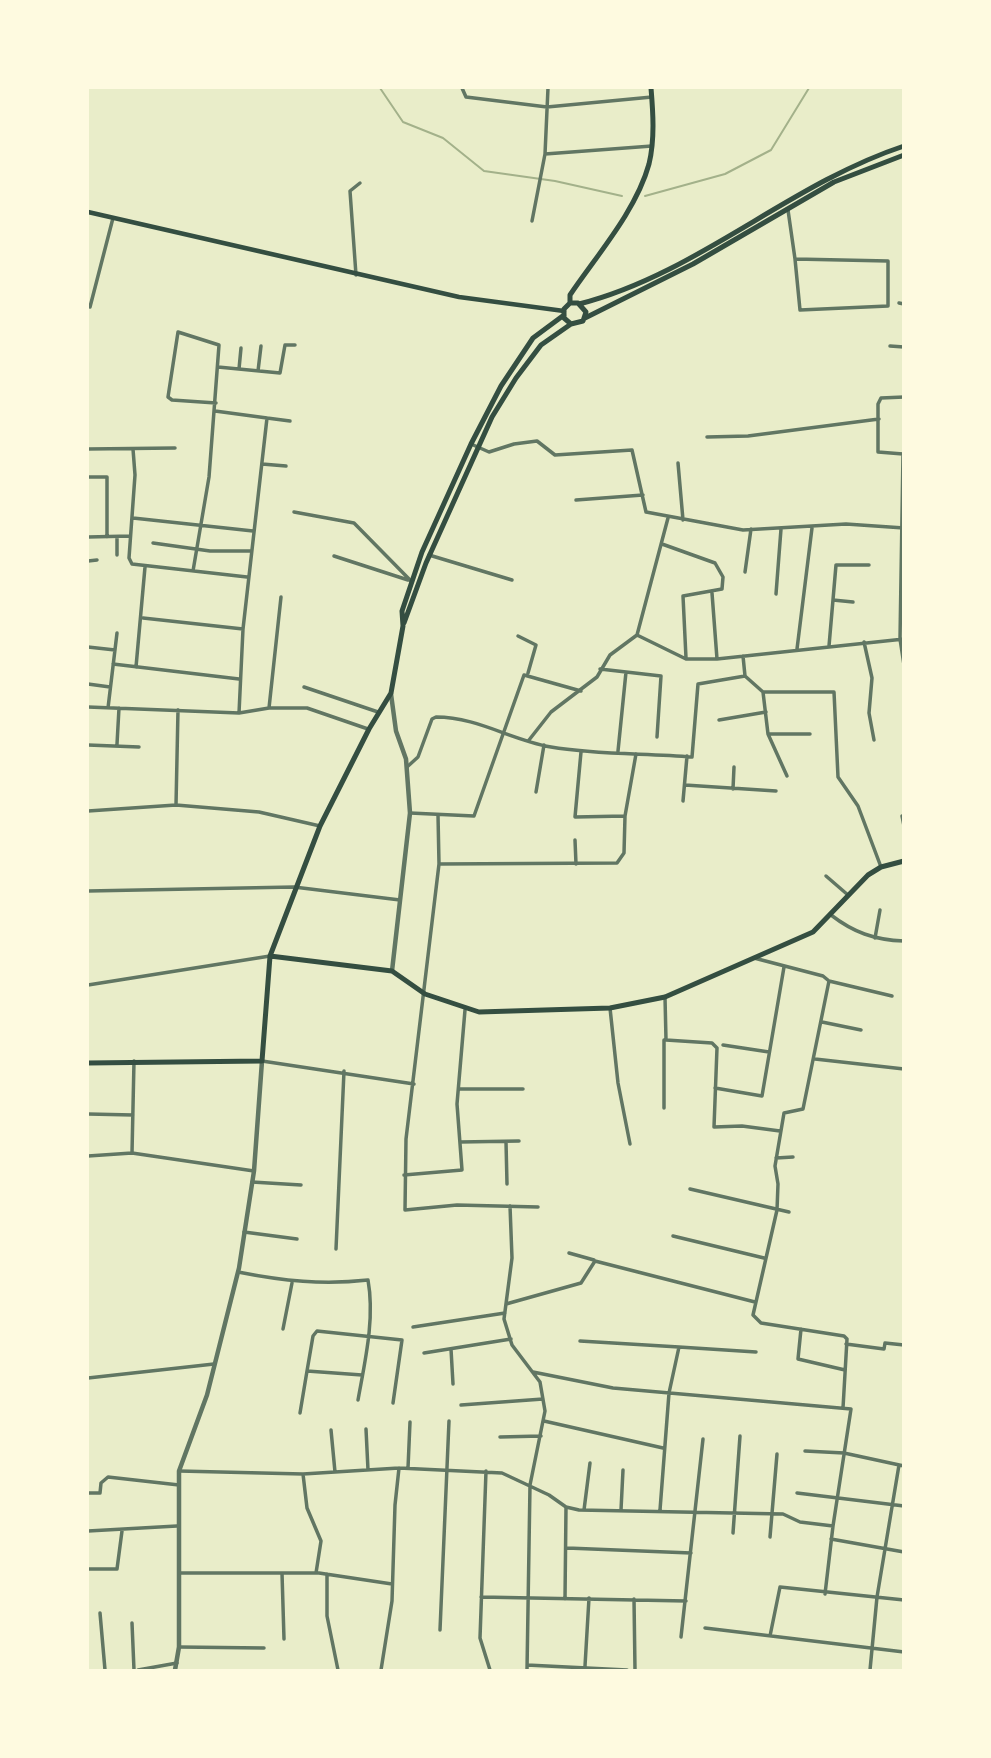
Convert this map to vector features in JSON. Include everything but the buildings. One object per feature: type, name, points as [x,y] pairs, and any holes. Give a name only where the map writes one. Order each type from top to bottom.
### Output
[{"type":"main road","points":[[88,1063],[134,1060],[262,1061],[270,956],[294,887],[320,826],[369,729],[391,693],[403,626],[402,611],[501,386],[533,338],[564,313],[570,303],[570,295],[629,206],[648,166],[652,146],[651,88]]},
{"type":"main road","points":[[570,303],[579,304],[614,294],[669,268],[825,178],[904,146]]},
{"type":"main road","points":[[414,582],[429,555],[474,445],[529,360],[548,339],[571,324],[580,324],[585,318],[694,264],[834,182],[904,155]]},
{"type":"main road","points":[[88,212],[459,297],[564,313],[571,324]]},
{"type":"main road","points":[[579,304],[584,309],[585,318]]},
{"type":"main road","points":[[270,956],[392,971],[425,994],[465,1010],[479,1012],[610,1008],[665,997],[813,932],[881,867],[904,861]]},
{"type":"street","points":[[462,88],[467,97],[547,107],[652,97]]},
{"type":"street","points":[[532,221],[545,154],[548,88]]},
{"type":"street","points":[[545,154],[652,146]]},
{"type":"street","points":[[356,275],[350,191],[360,183]]},
{"type":"street","points":[[785,202],[800,310],[888,306],[888,261],[795,259]]},
{"type":"street","points":[[90,307],[113,218]]},
{"type":"street","points":[[193,571],[209,477],[216,403],[218,342],[178,332],[168,397],[172,400],[216,403]]},
{"type":"street","points":[[218,367],[282,372],[285,345],[295,345]]},
{"type":"street","points":[[258,371],[261,346]]},
{"type":"street","points":[[890,346],[904,347]]},
{"type":"street","points":[[239,369],[241,348]]},
{"type":"street","points":[[904,397],[878,400],[879,454],[903,454],[904,665]]},
{"type":"street","points":[[215,411],[290,421]]},
{"type":"street","points":[[239,713],[243,629],[267,418]]},
{"type":"street","points":[[707,437],[748,436],[879,419]]},
{"type":"street","points":[[474,445],[489,452],[514,444],[537,441],[553,454],[608,454],[632,450],[649,514],[668,518],[751,529],[846,524],[903,528]]},
{"type":"street","points":[[88,449],[175,447]]},
{"type":"street","points":[[134,449],[130,561],[145,567],[248,578]]},
{"type":"street","points":[[678,463],[683,520]]},
{"type":"street","points":[[262,464],[286,466]]},
{"type":"street","points":[[88,477],[107,477],[107,537]]},
{"type":"street","points":[[576,500],[643,495]]},
{"type":"street","points":[[294,512],[354,523],[414,582]]},
{"type":"street","points":[[133,518],[253,531]]},
{"type":"street","points":[[529,740],[551,712],[597,677],[610,655],[637,635],[668,518]]},
{"type":"street","points":[[797,649],[811,527]]},
{"type":"street","points":[[776,594],[781,528]]},
{"type":"street","points":[[745,572],[751,529]]},
{"type":"street","points":[[88,537],[130,536]]},
{"type":"street","points":[[117,537],[117,555]]},
{"type":"street","points":[[153,543],[196,549],[251,551]]},
{"type":"street","points":[[662,544],[715,563],[721,570],[722,589],[712,593],[683,596],[686,659]]},
{"type":"street","points":[[429,555],[512,580]]},
{"type":"street","points":[[334,556],[414,582]]},
{"type":"street","points":[[88,561],[97,560]]},
{"type":"street","points":[[829,646],[837,563],[869,565]]},
{"type":"street","points":[[136,667],[143,618],[145,567]]},
{"type":"street","points":[[712,593],[717,659]]},
{"type":"street","points":[[268,708],[281,597]]},
{"type":"street","points":[[833,600],[853,602]]},
{"type":"street","points":[[143,618],[243,629]]},
{"type":"street","points":[[108,708],[117,633]]},
{"type":"street","points":[[637,635],[686,659],[717,659],[902,639]]},
{"type":"street","points":[[410,813],[474,816],[506,732],[523,677],[527,674],[535,643],[518,636]]},
{"type":"street","points":[[864,642],[872,678],[869,713],[873,740]]},
{"type":"street","points":[[88,648],[115,650]]},
{"type":"street","points":[[743,656],[745,676],[763,692],[768,734],[787,776]]},
{"type":"street","points":[[113,664],[239,679]]},
{"type":"street","points":[[600,669],[661,676],[656,737]]},
{"type":"street","points":[[618,751],[626,672]]},
{"type":"street","points":[[527,674],[581,691]]},
{"type":"street","points":[[407,767],[418,757],[432,719],[448,717],[476,722],[544,745],[581,752],[618,751],[692,757],[698,684],[745,676]]},
{"type":"street","points":[[88,684],[110,687]]},
{"type":"street","points":[[304,687],[379,712]]},
{"type":"street","points":[[763,692],[834,692],[838,777],[858,806],[881,867]]},
{"type":"street","points":[[391,693],[396,731],[407,767],[410,813],[392,971]]},
{"type":"street","points":[[88,706],[239,713],[268,708],[307,708],[369,729]]},
{"type":"street","points":[[117,744],[119,708]]},
{"type":"street","points":[[176,805],[178,710]]},
{"type":"street","points":[[719,720],[766,712]]},
{"type":"street","points":[[768,734],[810,733]]},
{"type":"street","points":[[88,745],[117,744],[139,747]]},
{"type":"street","points":[[536,792],[544,745]]},
{"type":"street","points":[[581,752],[575,817],[625,816]]},
{"type":"street","points":[[439,864],[617,863],[622,859],[625,816],[636,754]]},
{"type":"street","points":[[683,801],[687,756]]},
{"type":"street","points":[[733,789],[734,767]]},
{"type":"street","points":[[685,785],[775,791]]},
{"type":"street","points":[[88,811],[176,805],[259,812],[320,826]]},
{"type":"street","points":[[438,815],[439,864],[403,1175],[405,1210],[457,1205],[538,1207]]},
{"type":"street","points":[[902,816],[904,826]]},
{"type":"street","points":[[575,840],[576,864]]},
{"type":"street","points":[[826,876],[848,896]]},
{"type":"street","points":[[88,891],[294,887],[402,900]]},
{"type":"street","points":[[875,938],[880,910]]},
{"type":"street","points":[[831,915],[852,931],[875,938],[904,941]]},
{"type":"street","points":[[88,985],[270,956]]},
{"type":"street","points":[[752,958],[822,976],[828,981],[892,996]]},
{"type":"street","points":[[715,1088],[762,1096],[784,967]]},
{"type":"street","points":[[828,981],[815,1059],[803,1109],[785,1111],[780,1132],[776,1158],[777,1210],[753,1315],[756,1321],[844,1336],[846,1344],[843,1409]]},
{"type":"street","points":[[664,1108],[665,997]]},
{"type":"street","points":[[610,1008],[618,1083],[630,1144]]},
{"type":"street","points":[[403,1175],[462,1170],[457,1104],[465,1010]]},
{"type":"street","points":[[822,1023],[861,1030]]},
{"type":"street","points":[[664,1038],[668,1042],[715,1044],[714,1127],[742,1126],[780,1132]]},
{"type":"street","points":[[723,1045],[770,1052]]},
{"type":"street","points":[[815,1059],[904,1069]]},
{"type":"street","points":[[132,1153],[134,1060]]},
{"type":"street","points":[[176,1671],[179,1647],[180,1573],[177,1525],[180,1471],[200,1416],[238,1272],[254,1171],[262,1061],[414,1084]]},
{"type":"street","points":[[337,1249],[344,1072]]},
{"type":"street","points":[[459,1089],[523,1090]]},
{"type":"street","points":[[88,1114],[133,1115]]},
{"type":"street","points":[[460,1142],[519,1141]]},
{"type":"street","points":[[506,1142],[507,1184]]},
{"type":"street","points":[[88,1156],[132,1153],[254,1171]]},
{"type":"street","points":[[776,1158],[793,1157]]},
{"type":"street","points":[[252,1182],[301,1185]]},
{"type":"street","points":[[690,1189],[789,1212]]},
{"type":"street","points":[[510,1206],[512,1258],[505,1312],[511,1339],[540,1382],[544,1421],[530,1485],[527,1671]]},
{"type":"street","points":[[244,1232],[297,1238]]},
{"type":"street","points":[[673,1236],[764,1258]]},
{"type":"street","points":[[569,1253],[755,1302]]},
{"type":"street","points":[[506,1304],[581,1283],[595,1261]]},
{"type":"street","points":[[238,1272],[292,1283],[335,1284],[368,1280],[371,1297],[368,1336],[358,1400]]},
{"type":"street","points":[[283,1329],[292,1283]]},
{"type":"street","points":[[413,1327],[505,1312]]},
{"type":"street","points":[[801,1329],[798,1359],[845,1370]]},
{"type":"street","points":[[300,1413],[313,1336],[317,1331],[402,1340],[393,1403]]},
{"type":"street","points":[[424,1353],[511,1339]]},
{"type":"street","points":[[580,1341],[756,1352]]},
{"type":"street","points":[[846,1344],[884,1349],[885,1343],[904,1345]]},
{"type":"street","points":[[660,1511],[669,1393],[679,1347]]},
{"type":"street","points":[[452,1349],[453,1384]]},
{"type":"street","points":[[88,1378],[214,1364]]},
{"type":"street","points":[[307,1371],[362,1375]]},
{"type":"street","points":[[533,1371],[613,1388],[851,1409],[825,1594]]},
{"type":"street","points":[[461,1405],[543,1399]]},
{"type":"street","points":[[440,1630],[449,1421]]},
{"type":"street","points":[[544,1421],[663,1448]]},
{"type":"street","points":[[408,1468],[410,1422]]},
{"type":"street","points":[[366,1429],[368,1470]]},
{"type":"street","points":[[331,1430],[335,1472]]},
{"type":"street","points":[[500,1437],[541,1436]]},
{"type":"street","points":[[733,1533],[740,1436]]},
{"type":"street","points":[[681,1637],[703,1439]]},
{"type":"street","points":[[804,1451],[844,1453],[901,1465],[877,1597],[870,1671]]},
{"type":"street","points":[[770,1538],[777,1454]]},
{"type":"street","points":[[584,1510],[590,1463]]},
{"type":"street","points":[[180,1471],[303,1474],[399,1468],[486,1471],[502,1473],[530,1485],[566,1507],[584,1510],[789,1514],[800,1522],[833,1525]]},
{"type":"street","points":[[382,1671],[392,1584],[394,1505],[399,1468]]},
{"type":"street","points":[[621,1510],[623,1470]]},
{"type":"street","points":[[486,1471],[480,1638],[489,1671]]},
{"type":"street","points":[[303,1474],[307,1508],[321,1541],[318,1573]]},
{"type":"street","points":[[88,1493],[100,1493],[101,1483],[108,1477],[179,1485]]},
{"type":"street","points":[[797,1493],[904,1506]]},
{"type":"street","points":[[565,1598],[566,1507]]},
{"type":"street","points":[[88,1531],[122,1531],[177,1525]]},
{"type":"street","points":[[88,1569],[117,1569],[122,1531]]},
{"type":"street","points":[[831,1539],[904,1552]]},
{"type":"street","points":[[567,1548],[692,1553]]},
{"type":"street","points":[[180,1573],[318,1573],[392,1584]]},
{"type":"street","points":[[282,1573],[284,1639]]},
{"type":"street","points":[[327,1574],[327,1616],[338,1671]]},
{"type":"street","points":[[770,1636],[780,1587],[825,1594],[904,1600]]},
{"type":"street","points":[[481,1597],[685,1601]]},
{"type":"street","points":[[585,1666],[589,1598]]},
{"type":"street","points":[[634,1599],[635,1671]]},
{"type":"street","points":[[100,1613],[105,1671]]},
{"type":"street","points":[[132,1623],[136,1671],[177,1663]]},
{"type":"street","points":[[705,1628],[904,1652]]},
{"type":"street","points":[[179,1647],[264,1648]]},
{"type":"street","points":[[527,1665],[585,1666],[627,1671]]},
{"type":"waterway","points":[[380,88],[403,122],[443,138],[484,171],[555,181],[622,196]]},
{"type":"waterway","points":[[645,196],[725,174],[771,150],[809,88]]}]
